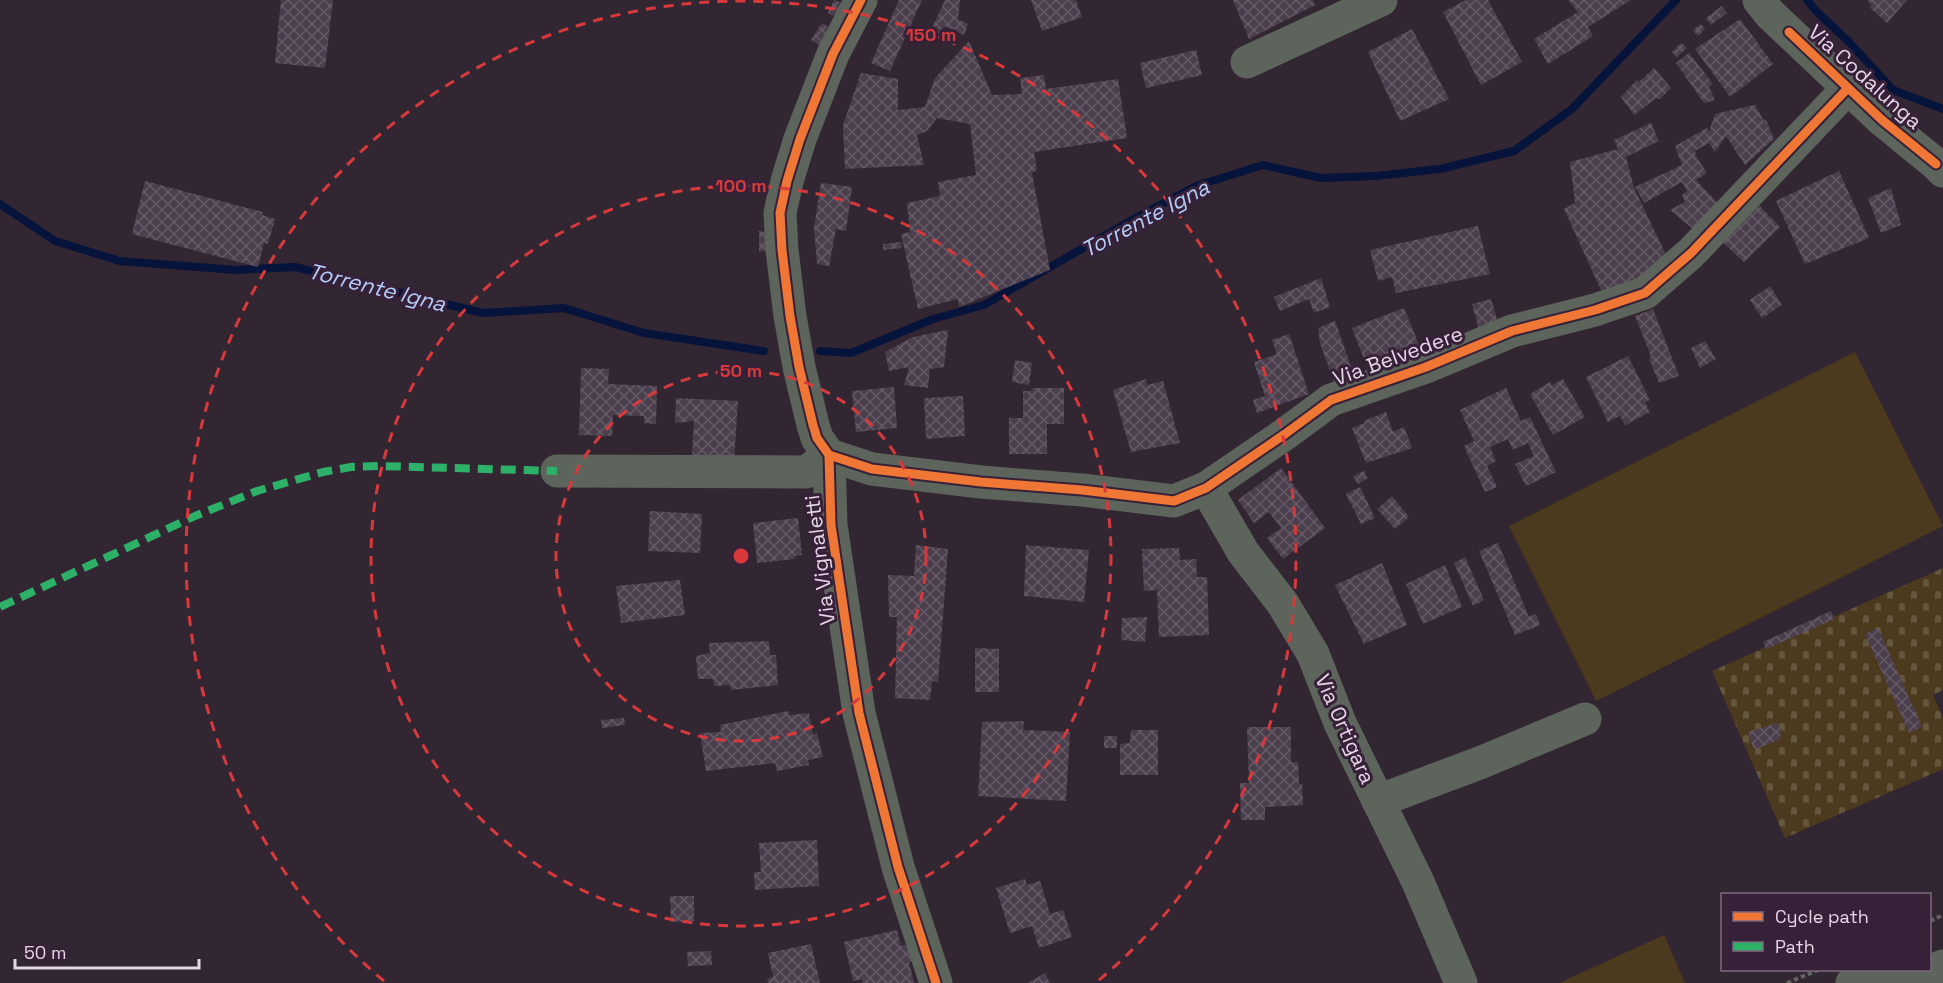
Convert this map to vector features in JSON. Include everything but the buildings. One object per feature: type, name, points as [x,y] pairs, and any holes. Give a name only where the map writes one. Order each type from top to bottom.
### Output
[{"type":"street","name":"Via Vignaletti","points":[[861,0],[833,54],[800,139],[780,213],[782,250],[799,367],[817,438],[829,456],[831,525],[859,713],[898,867],[936,983]]},
{"type":"street","name":"Via Codalunga","points":[[1759,0],[1770,14],[1882,120],[1941,165]]},
{"type":"street","points":[[1247,62],[1367,3]]},
{"type":"street","name":"Via Belvedere","points":[[829,456],[872,469],[1174,501],[1206,488],[1285,435],[1331,400],[1426,367],[1512,331],[1595,310],[1645,292],[1691,253],[1848,88]]},
{"type":"street","name":"Via Vignaletti","points":[[557,471],[806,472],[829,456]]},
{"type":"street","name":"Via Ortigara","points":[[1206,488],[1243,552],[1283,604],[1313,654],[1340,723],[1418,882],[1461,983]]},
{"type":"street","points":[[1378,801],[1482,762],[1585,719]]},
{"type":"street","points":[[1904,983],[1943,966]]},
{"type":"street","points":[[1852,983],[1879,971]]},
{"type":"path","points":[[1787,983],[1814,971]]},
{"type":"green space","points":[[1855,352],[1943,526],[1596,701],[1509,526]]},
{"type":"green space","points":[[1943,568],[1943,690],[1933,695],[1943,718],[1943,769],[1785,838],[1712,671]]},
{"type":"green space","points":[[1664,935],[1685,983],[1559,983]]},
{"type":"waterway","name":"Torrente Igna","points":[[820,351],[851,353],[933,319],[984,305],[1196,186],[1263,165],[1321,178],[1375,176],[1440,169],[1514,151],[1572,109],[1676,0]]},
{"type":"waterway","name":"Torrente Igna","points":[[1807,0],[1893,90],[1943,109]]},
{"type":"waterway","name":"Torrente Igna","points":[[0,204],[55,241],[120,261],[236,270],[295,267],[483,313],[564,308],[644,333],[764,351]]},
{"type":"marked path","points":[[0,607],[195,516],[257,491],[323,472],[351,467],[381,466],[557,471]]},
{"type":"cycle path","points":[[861,0],[833,54],[800,139],[780,213],[782,250],[799,367],[817,438],[829,455],[831,525],[859,713],[898,867],[936,983]]},
{"type":"cycle path","points":[[1789,32],[1882,120],[1936,164]]},
{"type":"cycle path","points":[[829,455],[872,469],[1174,501],[1206,488],[1331,400],[1426,367],[1512,331],[1595,310],[1645,293],[1691,253],[1848,88]]}]
